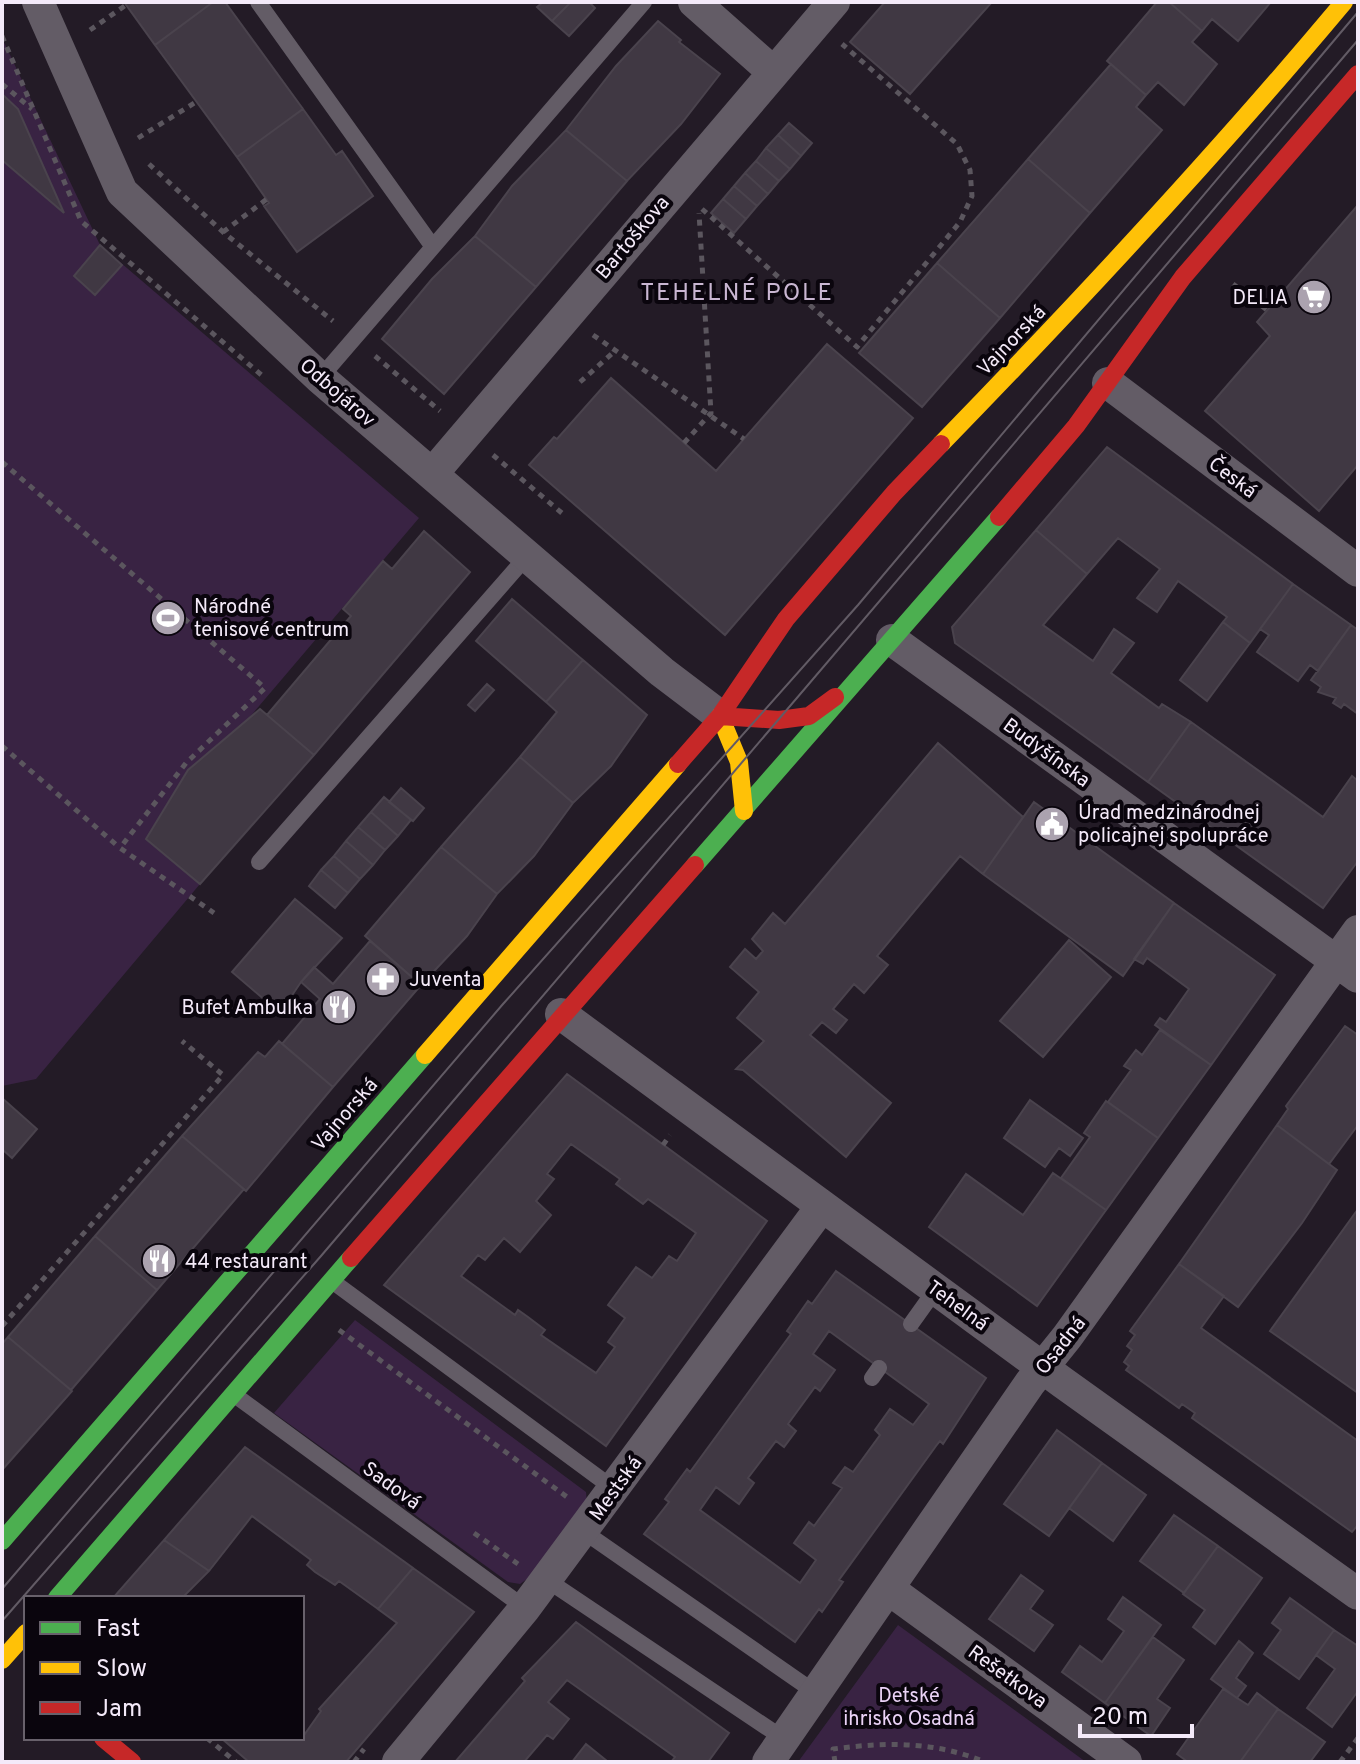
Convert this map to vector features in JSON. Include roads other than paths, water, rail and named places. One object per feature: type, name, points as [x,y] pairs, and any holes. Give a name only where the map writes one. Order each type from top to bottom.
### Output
[{"type":"main road","name":"Vajnorská","points":[[2,1541],[720,716],[786,619],[894,493],[1052,330],[1261,101],[1344,2]]},
{"type":"main road","points":[[59,1596],[561,1014],[744,811],[1033,478],[1108,383],[1183,277],[1352,91]]},
{"type":"main road","points":[[720,716],[779,720],[809,716],[858,681]]},
{"type":"main road","points":[[720,716],[736,743],[742,763],[744,811]]},
{"type":"main road","points":[[105,1740],[132,1762]]},
{"type":"street","name":"Odbojárov","points":[[38,2],[122,192],[320,378],[662,672],[720,716]]},
{"type":"street","points":[[694,2],[773,72]]},
{"type":"street","name":"Bartoškova","points":[[433,473],[834,2]]},
{"type":"street","name":"Česká","points":[[1108,383],[1358,571]]},
{"type":"street","name":"Budyšínska","points":[[892,640],[1347,969]]},
{"type":"street","name":"Osadná","points":[[776,1750],[1044,1367],[1347,969],[1358,931]]},
{"type":"street","name":"Tehelná","points":[[561,1014],[1358,1594]]},
{"type":"street","name":"Mestská","points":[[398,1762],[525,1608],[538,1567],[572,1521],[614,1489],[822,1206]]},
{"type":"street","name":"Rešetkova","points":[[890,1590],[1126,1762]]},
{"type":"lane","points":[[258,2],[433,247]]},
{"type":"lane","points":[[320,378],[644,2]]},
{"type":"lane","points":[[259,862],[528,555]]},
{"type":"lane","points":[[331,1281],[614,1489]]},
{"type":"lane","points":[[911,1324],[936,1289]]},
{"type":"lane","name":"Sadová","points":[[234,1395],[525,1608]]},
{"type":"lane","points":[[572,1521],[816,1693]]},
{"type":"lane","points":[[538,1567],[776,1750]]},
{"type":"tram line","points":[[2,1589],[503,1004],[858,605],[1358,12]]},
{"type":"tram line","points":[[2,1621],[321,1256],[1358,40]]},
{"type":"place","name":"DELIA","points":[[1314,297]]},
{"type":"place","name":"Národné tenisové centrum","points":[[168,618]]},
{"type":"place","name":"Úrad medzinárodnej policajnej spolupráce","points":[[1052,824]]},
{"type":"place","name":"Juventa","points":[[383,979]]},
{"type":"place","name":"Bufet Ambulka","points":[[339,1007]]},
{"type":"place","name":"44 restaurant","points":[[159,1261]]},
{"type":"district","name":"TEHELNÉ POLE","points":[[737,292]]},
{"type":"park label","name":"Detské ihrisko Osadná","points":[[909,1706]]}]
